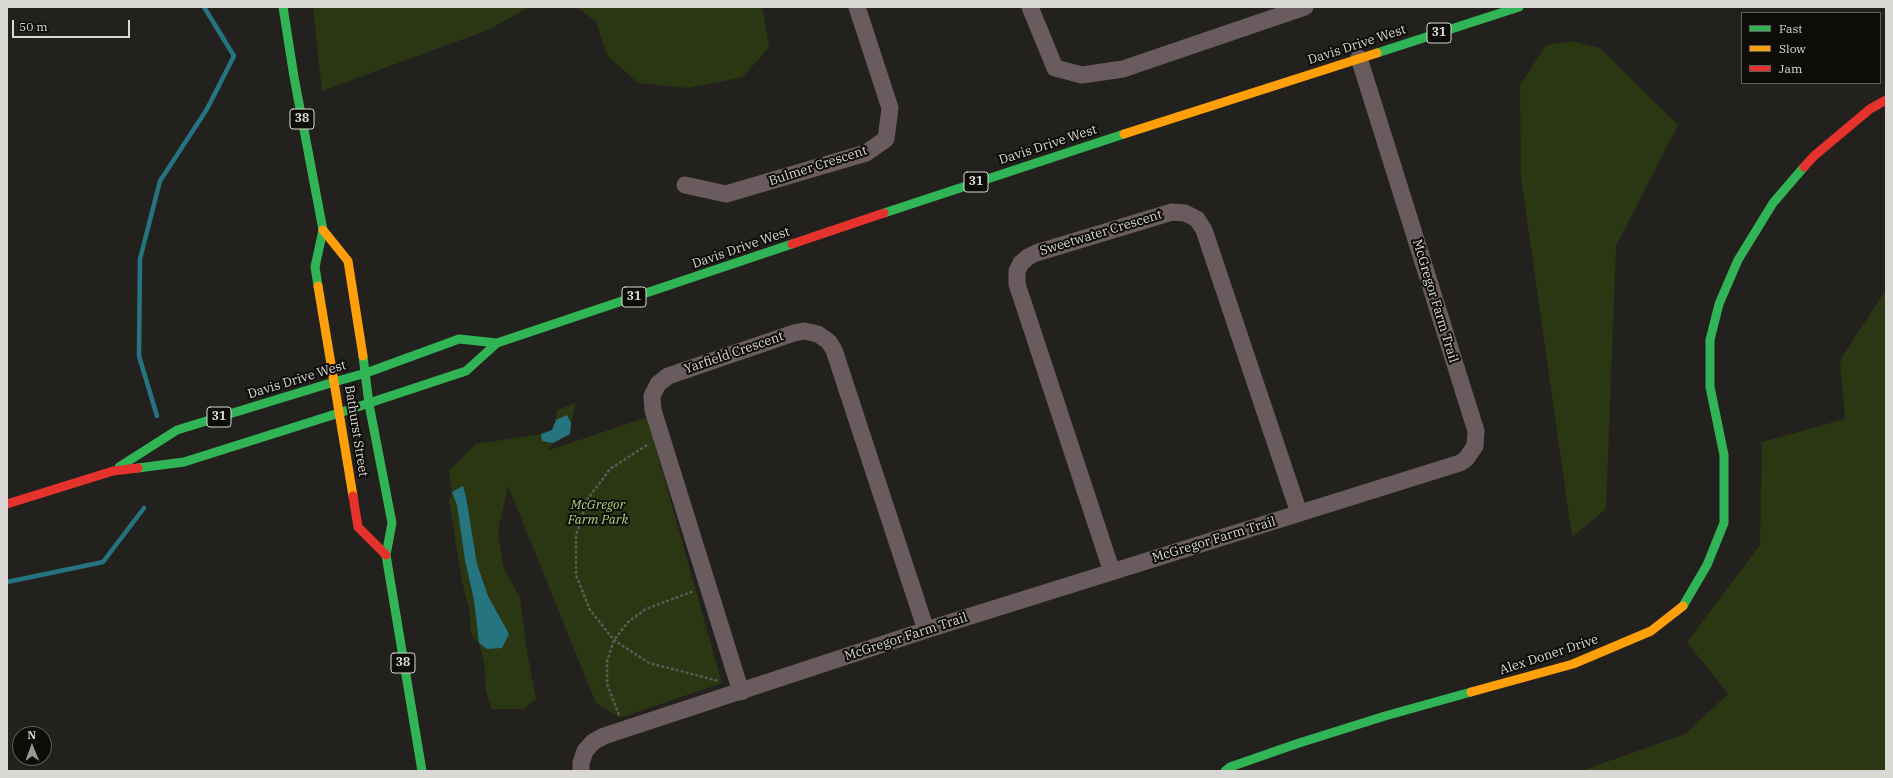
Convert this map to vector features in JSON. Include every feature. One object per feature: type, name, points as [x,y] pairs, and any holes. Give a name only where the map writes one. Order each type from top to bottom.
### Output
[{"type":"main road","name":"Bathurst Street","points":[[283,7],[294,77],[323,230],[316,267],[358,527],[386,555]]},
{"type":"main road","name":"Davis Drive West","points":[[7,504],[113,471],[184,462],[369,404],[466,371],[497,343],[1067,152],[1519,7]]},
{"type":"main road","name":"Alex Doner Drive","points":[[1225,771],[1230,767],[1296,744],[1385,716],[1573,664],[1651,631],[1682,608],[1707,565],[1724,523],[1724,455],[1710,386],[1710,340],[1719,304],[1738,260],[1774,203],[1814,156],[1870,109],[1886,100]]},
{"type":"main road","name":"Bathurst Street","points":[[323,230],[348,261],[366,373],[369,404],[392,523],[386,555],[422,771]]},
{"type":"main road","name":"Davis Drive West","points":[[113,471],[177,430],[366,373],[459,339],[497,343]]},
{"type":"street","name":"Bulmer Crescent","points":[[684,186],[726,194],[866,153],[886,139],[890,108],[857,7]]},
{"type":"street","points":[[1030,7],[1055,68],[1082,75],[1123,69],[1305,7]]},
{"type":"street","name":"McGregor Farm Trail","points":[[581,771],[581,763],[586,751],[593,742],[600,738],[740,689],[1460,463],[1471,453],[1476,439],[1474,424],[1359,58]]},
{"type":"street","name":"Sweetwater Crescent","points":[[1112,572],[1017,284],[1017,271],[1021,263],[1036,253],[1172,212],[1185,213],[1197,219],[1204,230],[1299,513]]},
{"type":"street","name":"Yarfield Crescent","points":[[740,689],[653,410],[652,400],[656,387],[666,377],[799,332],[808,331],[822,336],[829,342],[834,350],[926,630]]},
{"type":"path","points":[[661,436],[610,469],[587,500],[576,536],[576,575],[590,610],[614,640],[649,663],[740,689]]},
{"type":"path","points":[[620,719],[607,684],[607,661],[614,640],[628,622],[646,609],[708,586]]},
{"type":"green space","points":[[313,7],[530,7],[488,30],[322,91]]},
{"type":"green space","points":[[577,7],[761,7],[769,47],[743,77],[689,88],[638,83],[607,55],[596,22]]},
{"type":"green space","points":[[1571,41],[1600,48],[1678,125],[1616,246],[1606,509],[1572,537],[1521,177],[1520,85],[1546,45]]},
{"type":"green space","points":[[1886,290],[1886,771],[1581,771],[1685,734],[1728,694],[1687,642],[1760,545],[1762,442],[1845,419],[1840,360]]},
{"type":"green space","name":"McGregor Farm Park","points":[[576,403],[570,434],[553,443],[547,451],[647,417],[722,683],[620,718],[596,703],[508,486],[498,531],[503,566],[520,598],[527,652],[536,699],[524,709],[491,709],[486,690],[484,662],[479,643],[471,634],[470,613],[462,581],[449,501],[452,492],[449,471],[476,444],[541,434],[552,430],[556,420],[557,410]]},
{"type":"water","points":[[567,415],[571,423],[570,434],[553,443],[542,441],[541,434],[552,430],[556,420]]},
{"type":"water","points":[[463,486],[477,564],[488,596],[509,634],[502,648],[487,649],[479,643],[474,600],[465,560],[457,505],[452,492]]},
{"type":"waterway","points":[[157,416],[139,356],[140,259],[160,181],[207,109],[234,56],[204,7]]},
{"type":"waterway","points":[[7,582],[103,562],[144,508]]},
{"type":"traffic: fast","points":[[283,7],[294,77],[323,230],[315,267],[318,286]]},
{"type":"traffic: fast","points":[[1377,53],[1519,7]]},
{"type":"traffic: fast","points":[[884,213],[1124,134]]},
{"type":"traffic: fast","points":[[1683,606],[1707,565],[1724,523],[1724,455],[1710,387],[1710,340],[1719,304],[1738,260],[1773,203],[1804,167]]},
{"type":"traffic: fast","points":[[339,413],[466,371],[497,343],[792,244]]},
{"type":"traffic: fast","points":[[334,382],[366,373],[459,339],[497,343]]},
{"type":"traffic: fast","points":[[363,356],[369,404],[392,523],[386,555],[422,771]]},
{"type":"traffic: fast","points":[[119,467],[177,430],[334,382]]},
{"type":"traffic: fast","points":[[138,468],[184,462],[339,413]]},
{"type":"traffic: fast","points":[[1225,771],[1230,767],[1296,744],[1385,716],[1471,692]]},
{"type":"traffic: slow","points":[[1124,134],[1377,53]]},
{"type":"traffic: slow","points":[[323,230],[348,261],[363,356]]},
{"type":"traffic: slow","points":[[318,286],[353,496]]},
{"type":"traffic: slow","points":[[1471,692],[1573,664],[1651,631],[1683,606]]},
{"type":"traffic: jam","points":[[1804,167],[1814,156],[1870,109],[1886,100]]},
{"type":"traffic: jam","points":[[792,244],[884,213]]},
{"type":"traffic: jam","points":[[7,504],[113,471],[138,468]]},
{"type":"traffic: jam","points":[[353,496],[358,527],[386,555]]}]
